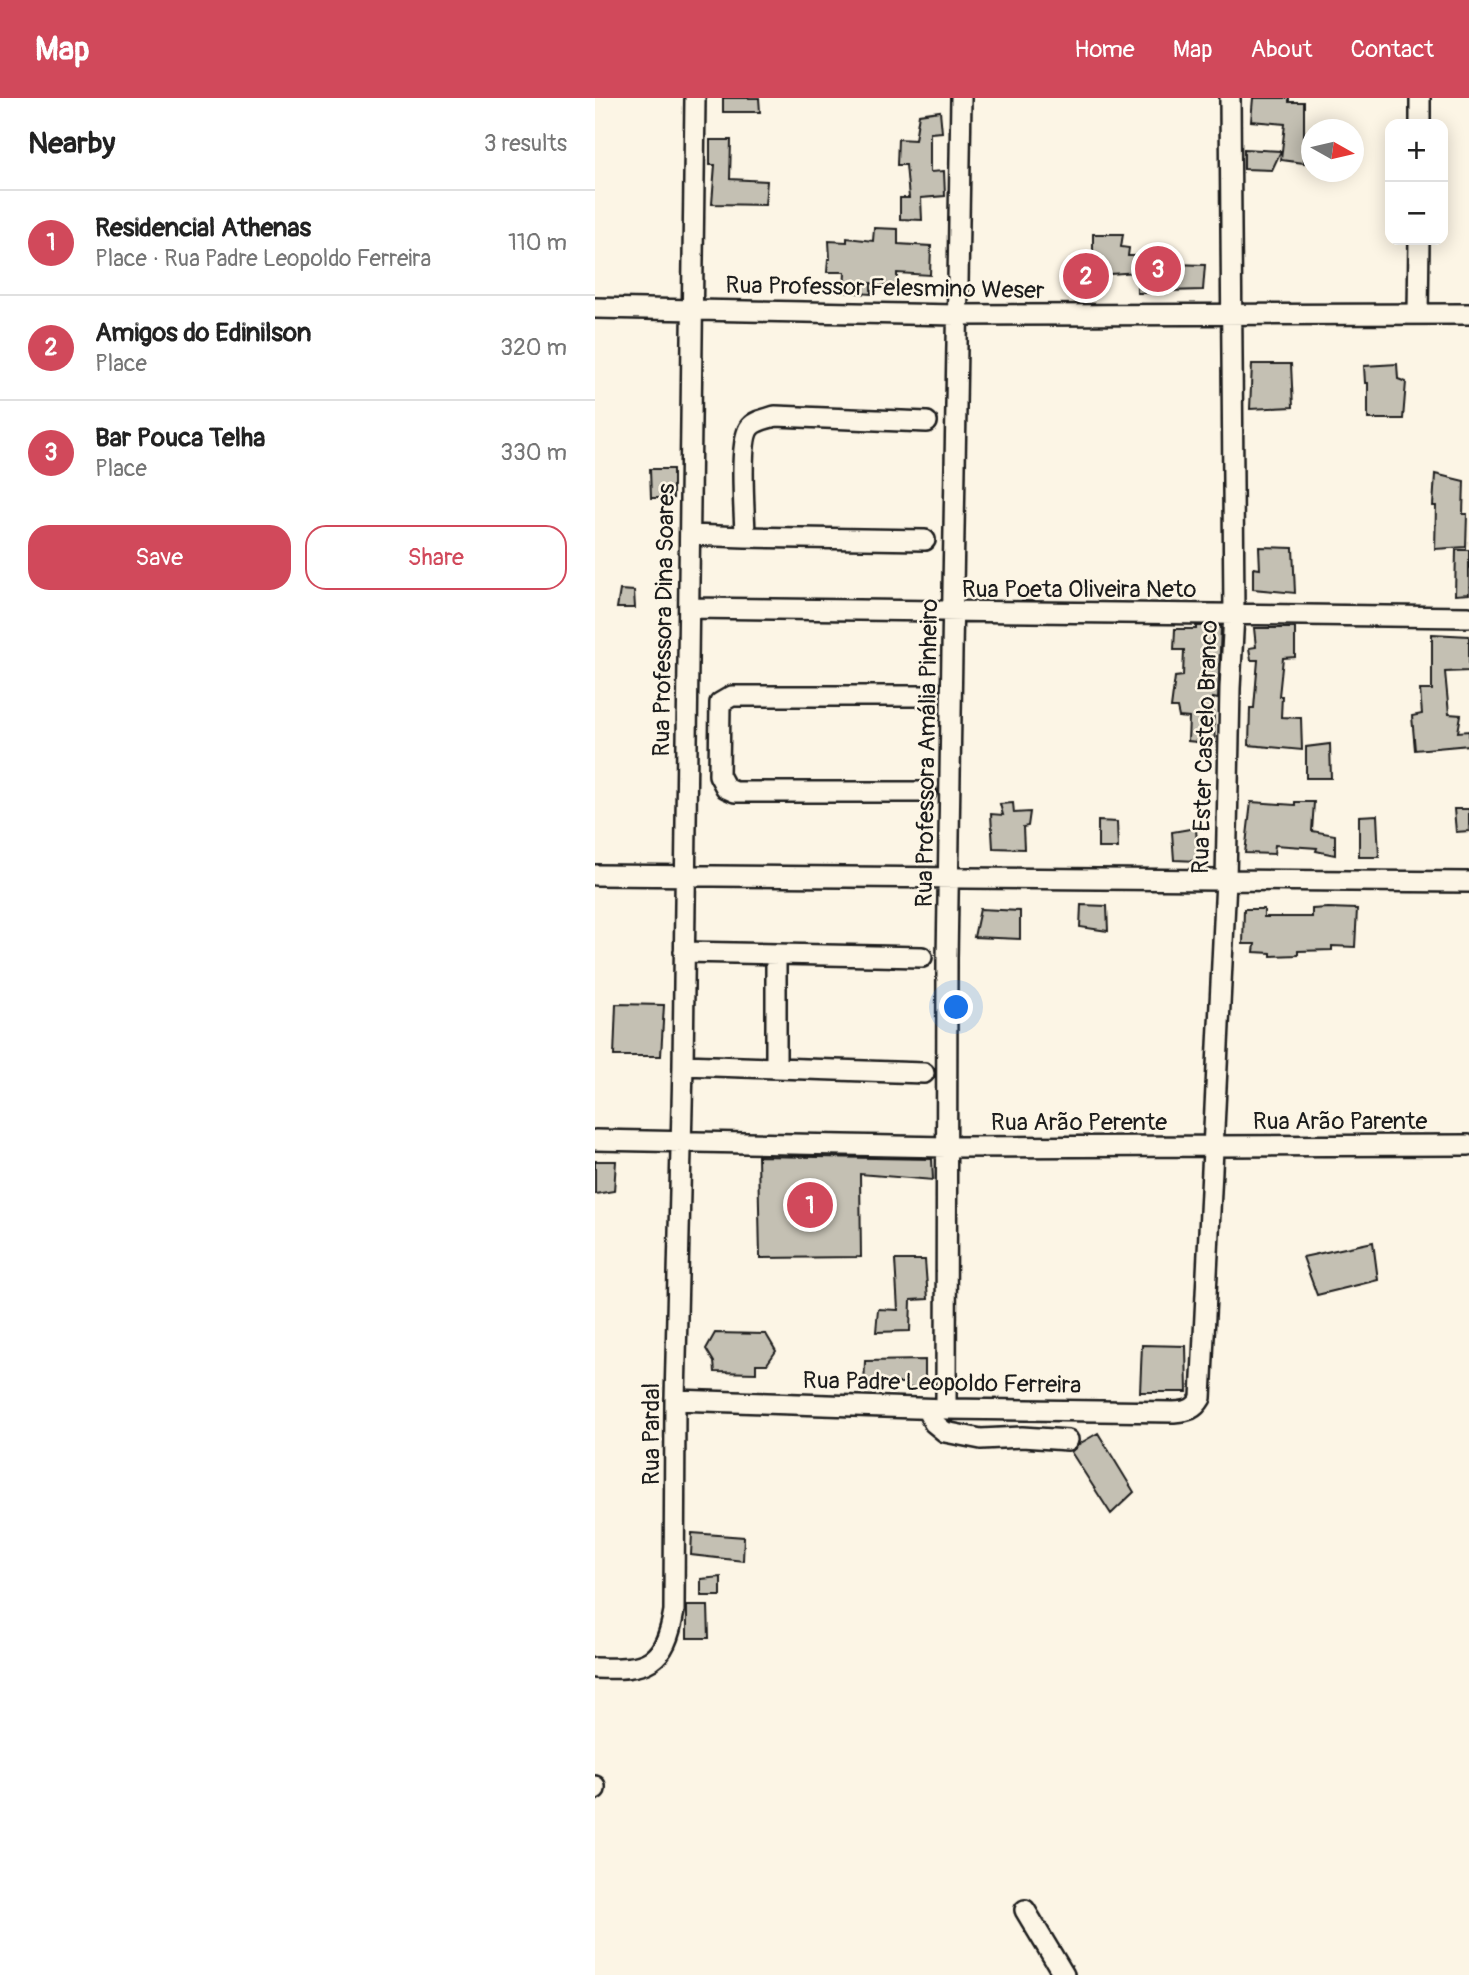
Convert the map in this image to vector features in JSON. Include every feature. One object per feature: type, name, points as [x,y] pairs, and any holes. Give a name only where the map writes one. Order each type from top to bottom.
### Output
[{"type":"street","name":"Rua Professora Dina Soares","points":[[681,1143],[695,98]]},
{"type":"street","name":"Rua Professora Amália Pinheiro","points":[[946,1409],[949,879],[961,98]]},
{"type":"street","name":"Rua Ester Castelo Branco","points":[[1201,1398],[1226,880],[1234,614],[1230,98]]},
{"type":"street","points":[[1420,98],[1420,119]]},
{"type":"street","points":[[1418,314],[1419,245]]},
{"type":"street","name":"Rua Professor Felesmino Weser","points":[[595,308],[957,315],[1469,314]]},
{"type":"street","points":[[745,537],[743,447],[748,429],[755,422],[775,416],[792,415],[927,422]]},
{"type":"street","points":[[690,535],[925,540]]},
{"type":"street","name":"Rua Poeta Oliveira Neto","points":[[689,608],[1469,617]]},
{"type":"street","points":[[926,792],[735,792],[726,788],[719,775],[719,763],[720,703],[732,696],[927,696]]},
{"type":"street","points":[[687,719],[720,720]]},
{"type":"street","points":[[687,763],[719,763]]},
{"type":"street","points":[[595,875],[1469,882]]},
{"type":"street","points":[[684,952],[922,957]]},
{"type":"street","points":[[776,954],[776,1067]]},
{"type":"street","points":[[683,1065],[924,1073]]},
{"type":"street","points":[[595,1140],[946,1147]]},
{"type":"street","name":"Rua Pardal","points":[[595,1668],[643,1665],[654,1660],[671,1634],[675,1592],[675,1400],[681,1143]]},
{"type":"street","name":"Rua Arão Perente","points":[[946,1147],[1212,1145]]},
{"type":"street","name":"Rua Arão Parente","points":[[1212,1145],[1469,1145]]},
{"type":"street","name":"Rua Padre Leopoldo Ferreira","points":[[675,1400],[926,1409],[1174,1412],[1189,1411],[1201,1398]]},
{"type":"street","points":[[926,1409],[934,1423],[946,1432],[981,1439],[1022,1437],[1068,1440]]},
{"type":"street","points":[[1025,1910],[1064,1975]]},
{"type":"building","points":[[723,98],[759,98],[760,112],[723,112]]},
{"type":"building","points":[[1253,98],[1289,98],[1289,102],[1304,102],[1304,119],[1301,119],[1301,163],[1281,160],[1285,124],[1251,121]]},
{"type":"building","points":[[940,111],[942,132],[930,133],[930,172],[944,171],[945,196],[921,198],[922,220],[900,219],[900,198],[909,198],[906,165],[897,165],[898,139],[915,140],[919,114]]},
{"type":"building","points":[[710,140],[731,140],[730,179],[767,181],[765,205],[712,204],[715,165],[710,165]]},
{"type":"building","points":[[1244,149],[1281,151],[1272,170],[1244,169]]},
{"type":"building","points":[[874,228],[898,229],[898,244],[931,246],[930,275],[897,273],[897,288],[871,283],[871,294],[844,292],[845,272],[827,272],[830,259],[829,241],[847,242],[847,238],[873,241]]},
{"type":"building","points":[[1093,234],[1123,234],[1121,247],[1129,248],[1128,256],[1154,256],[1155,250],[1170,250],[1171,264],[1205,265],[1203,290],[1137,293],[1137,272],[1110,274],[1093,267]]},
{"type":"building","points":[[1081,264],[1092,266],[1095,287],[1078,286]]},
{"type":"building","points":[[1252,364],[1291,364],[1293,407],[1250,409]]},
{"type":"building","points":[[1397,364],[1398,379],[1406,382],[1403,419],[1368,419],[1368,383],[1365,383],[1364,366]]},
{"type":"building","points":[[650,469],[673,469],[673,498],[651,498]]},
{"type":"building","points":[[1435,474],[1464,481],[1466,547],[1435,549]]},
{"type":"building","points":[[1259,547],[1293,548],[1295,593],[1253,589],[1253,568],[1260,569]]},
{"type":"building","points":[[1456,550],[1469,550],[1469,594],[1455,595]]},
{"type":"building","points":[[620,590],[634,591],[635,608],[617,608]]},
{"type":"building","points":[[1196,626],[1221,626],[1218,699],[1213,698],[1215,744],[1188,741],[1189,718],[1179,717],[1177,708],[1171,708],[1175,677],[1183,676],[1184,650],[1174,650],[1175,629],[1196,629]]},
{"type":"building","points":[[1254,628],[1295,628],[1295,657],[1283,658],[1279,696],[1282,696],[1281,717],[1301,718],[1302,750],[1249,745],[1250,708],[1254,708],[1258,660],[1251,660],[1249,648],[1256,647]]},
{"type":"building","points":[[1432,634],[1469,636],[1469,671],[1445,672],[1449,714],[1461,715],[1458,732],[1469,731],[1469,745],[1415,750],[1412,716],[1422,714],[1420,690],[1432,690]]},
{"type":"building","points":[[1330,744],[1331,778],[1306,778],[1306,747]]},
{"type":"building","points":[[1251,802],[1295,805],[1295,802],[1314,802],[1312,831],[1335,835],[1335,855],[1316,851],[1317,848],[1275,845],[1274,854],[1245,853]]},
{"type":"building","points":[[1013,803],[1014,813],[1030,812],[1028,826],[1023,827],[1024,849],[993,848],[991,814],[1003,815],[1000,804]]},
{"type":"building","points":[[1454,809],[1469,809],[1469,831],[1456,832]]},
{"type":"building","points":[[1377,815],[1379,857],[1359,857],[1359,816]]},
{"type":"building","points":[[1098,821],[1117,822],[1118,848],[1098,848]]},
{"type":"building","points":[[1196,828],[1198,861],[1174,860],[1172,832]]},
{"type":"building","points":[[1081,905],[1107,906],[1108,931],[1080,927]]},
{"type":"building","points":[[980,909],[1020,911],[1020,939],[974,937]]},
{"type":"building","points":[[1244,909],[1264,909],[1264,917],[1312,917],[1312,909],[1357,909],[1355,947],[1332,946],[1332,950],[1298,951],[1298,955],[1271,956],[1271,953],[1254,952],[1255,944],[1243,944]]},
{"type":"building","points":[[616,1004],[664,1005],[661,1056],[614,1056]]},
{"type":"building","points":[[758,1156],[932,1159],[933,1180],[860,1174],[861,1257],[760,1258]]},
{"type":"building","points":[[595,1161],[616,1161],[614,1191],[595,1194]]},
{"type":"building","points":[[1373,1242],[1378,1280],[1317,1295],[1303,1257]]},
{"type":"building","points":[[895,1260],[925,1260],[928,1299],[911,1300],[910,1331],[876,1332],[878,1309],[898,1310]]},
{"type":"building","points":[[715,1333],[766,1334],[776,1351],[767,1364],[756,1364],[756,1373],[715,1372],[714,1362],[706,1349]]},
{"type":"building","points":[[1142,1345],[1186,1346],[1187,1392],[1140,1392]]},
{"type":"building","points":[[925,1360],[925,1389],[907,1388],[905,1383],[880,1383],[880,1390],[864,1389],[865,1361]]},
{"type":"building","points":[[1098,1433],[1134,1492],[1111,1514],[1071,1452]]},
{"type":"building","points":[[692,1533],[744,1537],[743,1561],[691,1555]]},
{"type":"building","points":[[721,1577],[721,1596],[701,1596],[701,1579]]},
{"type":"building","points":[[687,1606],[708,1606],[709,1638],[687,1638]]},
{"type":"place","name":"Bar Pouca Telha","points":[[1158,269]]},
{"type":"place","name":"Amigos do Edinilson","points":[[1086,276]]},
{"type":"place","name":"Residencial Athenas","points":[[810,1205]]}]
